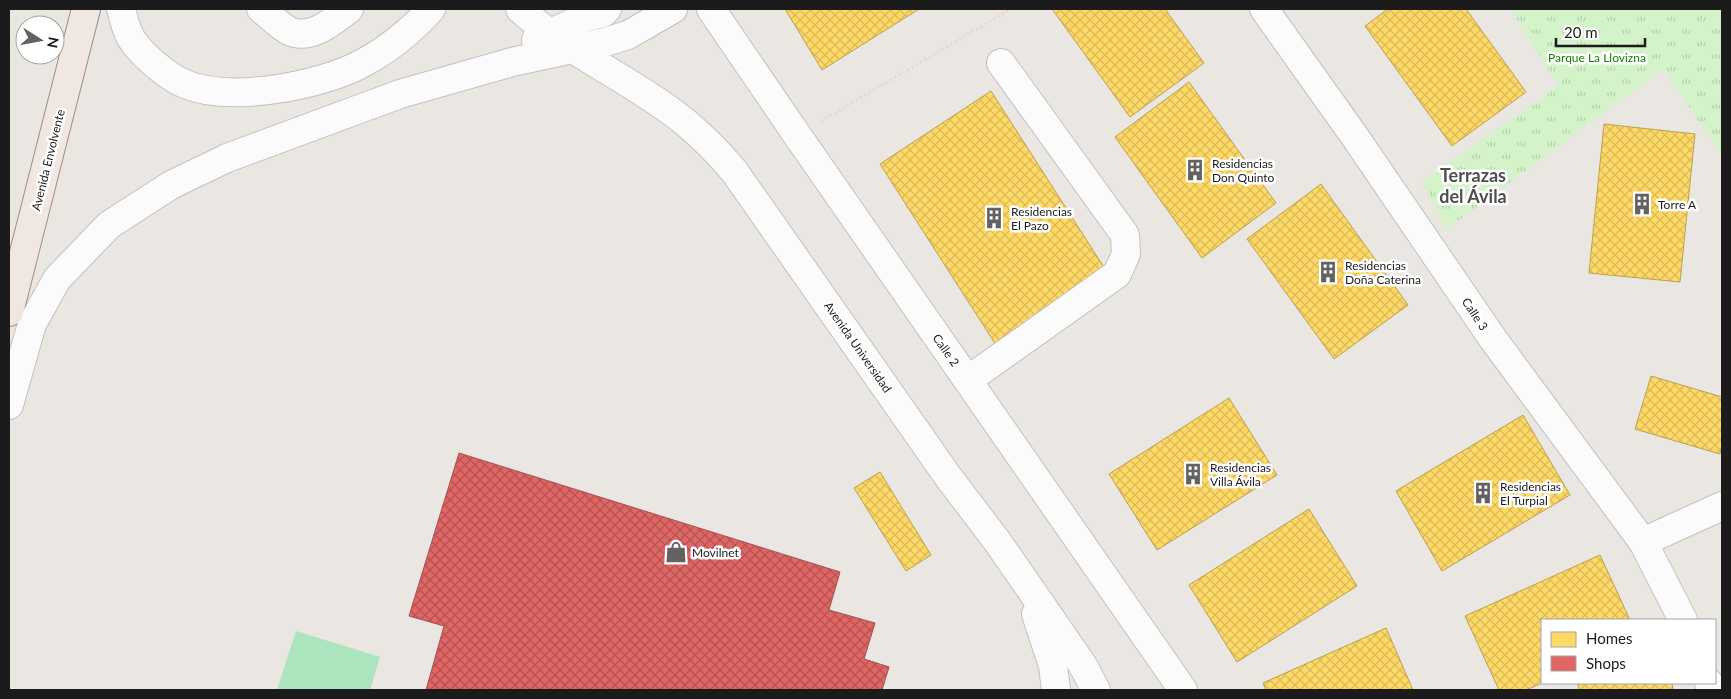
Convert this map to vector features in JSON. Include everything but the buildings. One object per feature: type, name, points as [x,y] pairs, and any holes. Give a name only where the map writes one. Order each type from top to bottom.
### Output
[{"type":"main road","name":"Avenida Envolvente","points":[[9,312],[86,9]]},
{"type":"street","points":[[121,9],[132,41],[168,74],[186,84],[204,89],[257,92],[316,82],[362,64],[392,46],[431,9]]},
{"type":"street","points":[[261,9],[289,30],[300,34],[316,30],[330,23],[349,9]]},
{"type":"street","points":[[521,9],[539,18],[558,20],[595,13]]},
{"type":"street","name":"Avenida Universidad","points":[[521,9],[548,33],[684,122],[713,147],[734,171],[1082,664],[1096,690]]},
{"type":"street","points":[[9,406],[32,324],[57,278],[109,225],[171,185],[227,158],[400,94],[512,62],[628,35],[673,9]]},
{"type":"street","name":"Calle 2","points":[[711,9],[1183,690]]},
{"type":"street","name":"Calle 3","points":[[1264,9],[1353,134],[1493,340],[1644,542],[1683,619]]},
{"type":"street","points":[[468,74],[548,33],[595,13]]},
{"type":"street","points":[[968,380],[1117,274],[1126,254],[1125,235],[1001,63]]},
{"type":"street","points":[[1644,542],[1722,506]]},
{"type":"street","points":[[1022,580],[1044,636],[1051,659],[1056,690]]},
{"type":"path","points":[[797,135],[1011,9]]},
{"type":"green space","name":"Parque La Llovizna","points":[[1511,9],[1722,9],[1722,155],[1663,69],[1447,229],[1422,182],[1558,86]]},
{"type":"green space","points":[[296,631],[380,657],[370,690],[277,690]]},
{"type":"place","name":"Residencias Don Quinto","points":[[1195,170]]},
{"type":"place","name":"Torre A","points":[[1642,204]]},
{"type":"place","name":"Residencias El Pazo","points":[[994,218]]},
{"type":"place","name":"Residencias Doña Caterina","points":[[1328,272]]},
{"type":"place","name":"Residencias Villa Ávila","points":[[1193,474]]},
{"type":"place","name":"Residencias El Turpial","points":[[1483,493]]},
{"type":"place","name":"Movilnet","points":[[676,552]]},
{"type":"district","name":"Terrazas del Ávila","points":[[1473,185]]}]
